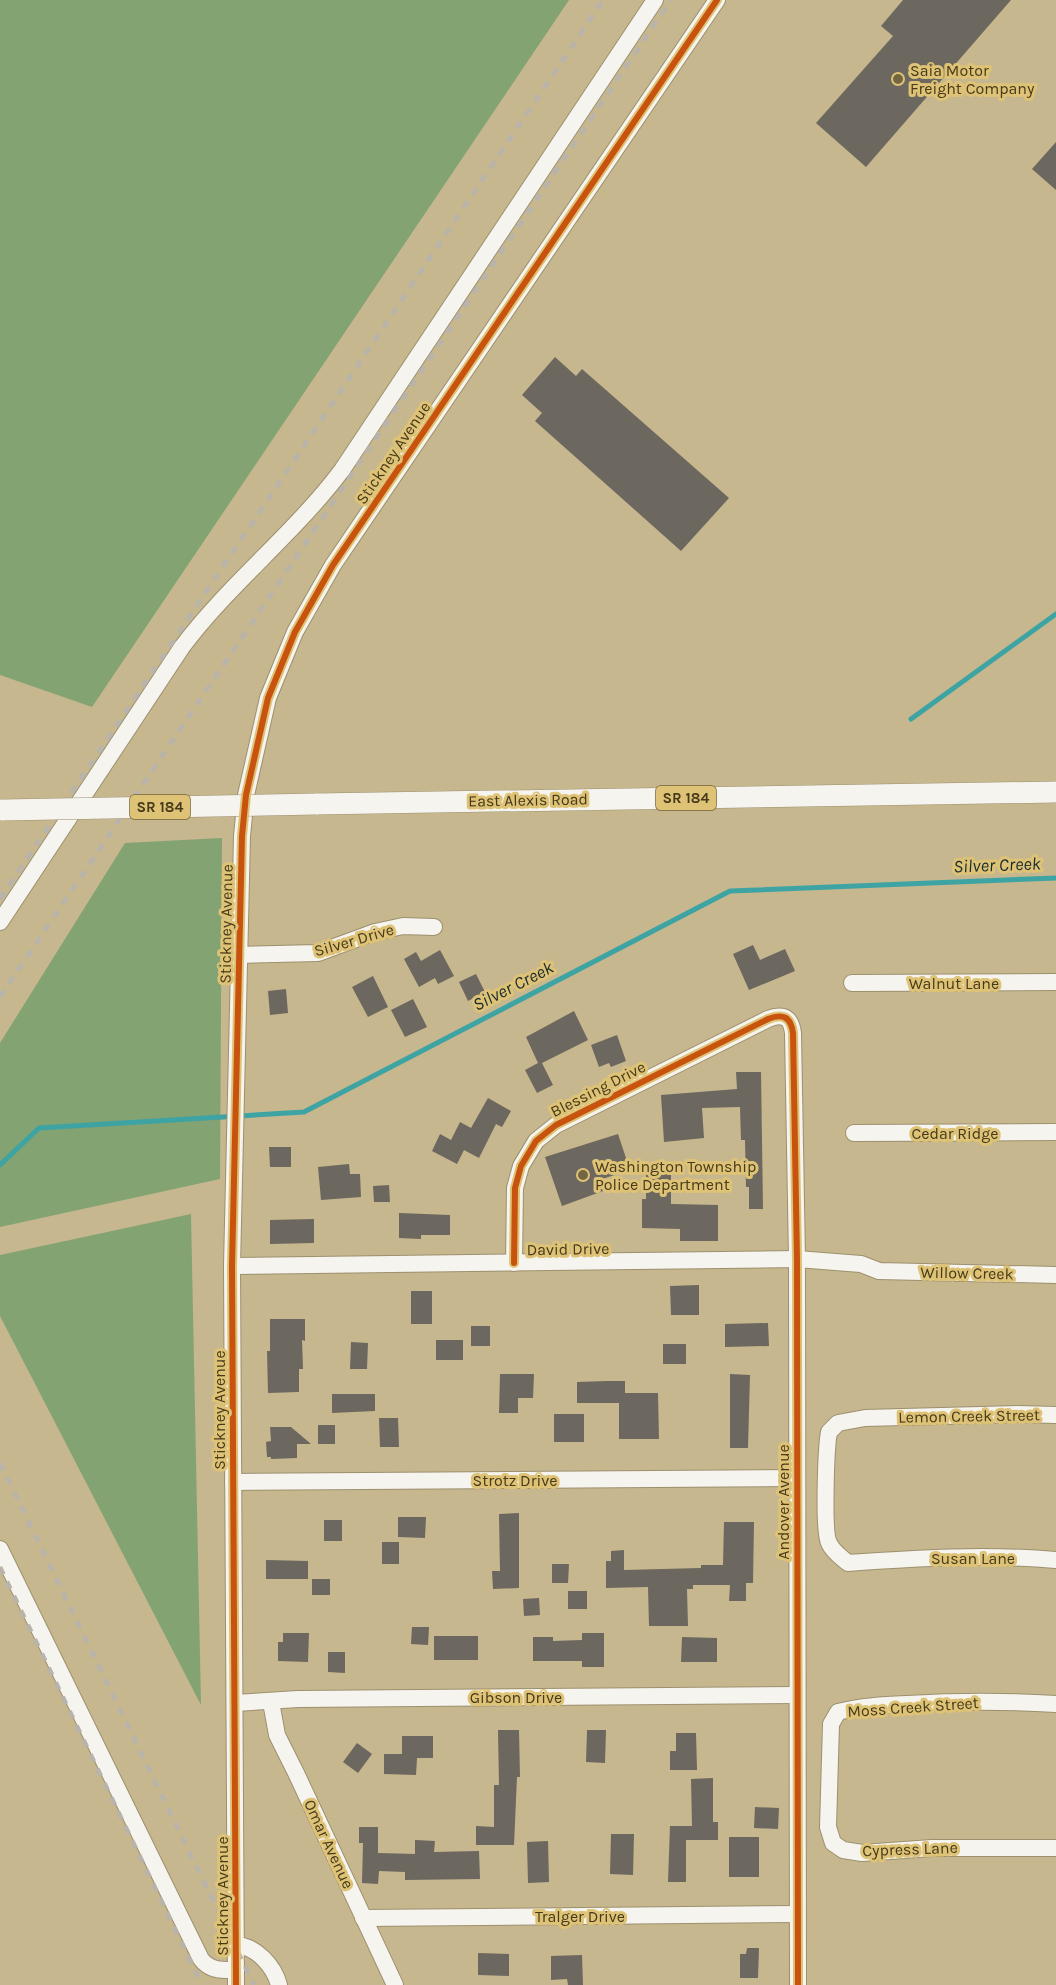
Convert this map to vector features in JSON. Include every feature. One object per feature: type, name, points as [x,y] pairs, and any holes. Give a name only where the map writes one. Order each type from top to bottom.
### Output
[{"type":"main road","name":"East Alexis Road","points":[[2,810],[1056,792]]},
{"type":"street","points":[[0,922],[182,647],[205,617],[280,542],[322,496],[342,470],[655,0]]},
{"type":"street","name":"Stickney Avenue","points":[[236,1978],[233,1155],[240,870],[245,802],[259,733],[268,698],[295,632],[313,598],[717,0]]},
{"type":"street","name":"Silver Drive","points":[[239,955],[318,953],[375,932],[403,926],[434,927]]},
{"type":"street","name":"Walnut Lane","points":[[852,983],[1056,982]]},
{"type":"street","name":"Blessing Drive","points":[[514,1263],[515,1188],[525,1158],[543,1134],[768,1019],[777,1015],[789,1020]]},
{"type":"street","name":"Andover Avenue","points":[[789,1020],[793,1033],[797,1259],[798,1985]]},
{"type":"street","name":"Cedar Ridge","points":[[854,1133],[1056,1132]]},
{"type":"street","name":"David Drive","points":[[232,1266],[797,1259],[861,1264],[879,1271]]},
{"type":"street","name":"Willow Creek","points":[[879,1271],[1056,1275]]},
{"type":"street","name":"Lemon Creek Street","points":[[889,1560],[848,1563],[838,1556],[828,1542],[826,1484],[829,1432],[838,1423],[883,1418],[1006,1414],[1056,1415]]},
{"type":"street","name":"Strotz Drive","points":[[233,1482],[796,1478]]},
{"type":"street","points":[[0,1549],[201,1959],[205,1965],[236,1978]]},
{"type":"street","name":"Susan Lane","points":[[889,1560],[991,1557],[1056,1560]]},
{"type":"street","name":"Gibson Drive","points":[[235,1702],[322,1699],[797,1695]]},
{"type":"street","name":"Omar Avenue","points":[[271,1702],[280,1745],[296,1773],[395,1985]]},
{"type":"street","name":"Moss Creek Street","points":[[829,1778],[831,1724],[838,1712],[857,1707],[931,1702],[1056,1704]]},
{"type":"street","name":"Cypress Lane","points":[[829,1778],[828,1827],[833,1842],[843,1850],[862,1853],[932,1848],[1056,1848]]},
{"type":"street","name":"Tralger Drive","points":[[363,1918],[797,1914]]},
{"type":"street","points":[[236,1945],[246,1945],[253,1949],[274,1973],[279,1985]]},
{"type":"green space","points":[[0,0],[569,0],[92,707],[0,675]]},
{"type":"green space","points":[[222,838],[220,1179],[0,1227],[0,1043],[125,843]]},
{"type":"green space","points":[[191,1214],[201,1705],[0,1316],[0,1255]]},
{"type":"building","name":"Saia Motor Freight Company","points":[[903,0],[1011,0],[866,167],[816,123],[893,36],[881,26]]},
{"type":"building","name":"Saia Motor Freight Company","points":[[1056,142],[1056,190],[1032,169]]},
{"type":"building","points":[[555,357],[576,376],[582,369],[729,498],[681,551],[535,421],[542,413],[522,395]]},
{"type":"building","points":[[753,945],[760,960],[785,949],[795,971],[749,990],[733,954]]},
{"type":"building","points":[[440,950],[454,976],[438,984],[435,978],[419,987],[404,959],[416,952],[421,961]]},
{"type":"building","points":[[476,974],[485,992],[468,1001],[459,982]]},
{"type":"building","points":[[373,976],[388,1007],[368,1017],[352,987]]},
{"type":"building","points":[[286,989],[288,1013],[270,1015],[268,991]]},
{"type":"building","points":[[413,999],[427,1027],[405,1037],[391,1010]]},
{"type":"building","points":[[574,1011],[588,1040],[542,1063],[553,1085],[537,1093],[525,1070],[538,1063],[526,1037]]},
{"type":"building","points":[[617,1035],[626,1061],[611,1067],[609,1063],[599,1067],[591,1045]]},
{"type":"building","points":[[736,1072],[761,1072],[763,1209],[749,1209],[745,1140],[741,1140],[740,1107],[702,1108],[704,1138],[664,1142],[661,1095],[737,1089]]},
{"type":"building","points":[[488,1098],[511,1111],[502,1127],[496,1124],[479,1158],[464,1150],[457,1164],[432,1151],[440,1134],[451,1140],[460,1122],[471,1128]]},
{"type":"building","name":"Washington Township Police Department","points":[[618,1134],[630,1170],[599,1180],[603,1191],[562,1206],[545,1157]]},
{"type":"building","points":[[269,1147],[291,1147],[291,1167],[270,1167]]},
{"type":"building","points":[[349,1164],[350,1174],[360,1174],[361,1197],[321,1200],[318,1167]]},
{"type":"building","points":[[646,1169],[671,1169],[671,1204],[718,1205],[718,1241],[680,1241],[680,1229],[642,1228],[642,1199],[646,1199]]},
{"type":"building","points":[[389,1185],[390,1202],[374,1202],[373,1186]]},
{"type":"building","points":[[399,1213],[450,1215],[450,1235],[421,1235],[421,1239],[399,1238]]},
{"type":"building","points":[[314,1219],[314,1243],[270,1244],[270,1220]]},
{"type":"building","points":[[699,1285],[699,1315],[671,1315],[670,1286]]},
{"type":"building","points":[[411,1291],[432,1291],[432,1324],[411,1324]]},
{"type":"building","points":[[270,1319],[305,1319],[305,1341],[302,1340],[303,1369],[299,1369],[299,1392],[268,1393],[267,1351],[270,1351]]},
{"type":"building","points":[[768,1323],[769,1346],[725,1347],[725,1324]]},
{"type":"building","points":[[471,1326],[490,1326],[490,1346],[471,1346]]},
{"type":"building","points":[[436,1340],[463,1340],[463,1360],[436,1360]]},
{"type":"building","points":[[351,1342],[368,1343],[367,1369],[350,1369]]},
{"type":"building","points":[[663,1344],[686,1344],[686,1364],[663,1364]]},
{"type":"building","points":[[500,1374],[534,1374],[533,1398],[518,1398],[518,1413],[499,1413]]},
{"type":"building","points":[[730,1374],[750,1375],[748,1448],[730,1448]]},
{"type":"building","points":[[625,1381],[625,1393],[658,1393],[659,1439],[619,1439],[619,1403],[577,1403],[577,1382]]},
{"type":"building","points":[[332,1394],[375,1394],[375,1411],[332,1413]]},
{"type":"building","points":[[554,1414],[584,1414],[584,1442],[554,1442]]},
{"type":"building","points":[[379,1418],[398,1418],[399,1447],[380,1447]]},
{"type":"building","points":[[318,1425],[335,1425],[335,1444],[318,1444]]},
{"type":"building","points":[[270,1427],[291,1427],[311,1444],[297,1444],[297,1458],[271,1459],[267,1457],[266,1442],[271,1441]]},
{"type":"building","points":[[519,1513],[519,1588],[493,1589],[492,1571],[500,1571],[499,1514]]},
{"type":"building","points":[[398,1517],[426,1517],[425,1538],[398,1537]]},
{"type":"building","points":[[324,1520],[342,1520],[342,1541],[324,1541]]},
{"type":"building","points":[[724,1522],[754,1522],[753,1583],[746,1583],[746,1601],[729,1601],[730,1585],[693,1585],[693,1589],[687,1589],[688,1626],[649,1626],[648,1587],[606,1588],[606,1561],[611,1561],[611,1551],[624,1550],[624,1570],[701,1568],[701,1565],[723,1565]]},
{"type":"building","points":[[382,1542],[399,1542],[399,1564],[382,1564]]},
{"type":"building","points":[[266,1560],[308,1561],[308,1579],[266,1579]]},
{"type":"building","points":[[552,1564],[569,1564],[568,1583],[552,1583]]},
{"type":"building","points":[[312,1579],[330,1579],[330,1595],[312,1595]]},
{"type":"building","points":[[568,1591],[587,1591],[587,1609],[568,1609]]},
{"type":"building","points":[[539,1598],[540,1615],[524,1616],[523,1599]]},
{"type":"building","points":[[412,1627],[429,1627],[428,1645],[411,1644]]},
{"type":"building","points":[[283,1633],[309,1633],[308,1662],[278,1661],[278,1642],[283,1642]]},
{"type":"building","points":[[582,1633],[604,1633],[604,1667],[582,1667],[582,1661],[533,1661],[533,1637],[553,1637],[553,1641],[582,1640]]},
{"type":"building","points":[[434,1636],[478,1636],[478,1660],[434,1660]]},
{"type":"building","points":[[682,1637],[717,1638],[717,1662],[681,1662]]},
{"type":"building","points":[[328,1652],[345,1652],[345,1673],[328,1672]]},
{"type":"building","points":[[498,1730],[519,1730],[520,1777],[517,1777],[514,1845],[476,1845],[476,1826],[494,1827],[494,1785],[499,1785]]},
{"type":"building","points":[[587,1730],[606,1730],[605,1763],[586,1762]]},
{"type":"building","points":[[676,1733],[696,1733],[697,1770],[670,1770],[670,1751],[676,1751]]},
{"type":"building","points":[[402,1736],[433,1736],[433,1758],[417,1758],[416,1775],[384,1774],[384,1754],[402,1754]]},
{"type":"building","points":[[357,1743],[372,1754],[358,1773],[343,1762]]},
{"type":"building","points":[[713,1778],[713,1822],[718,1822],[718,1840],[686,1840],[686,1882],[668,1882],[670,1826],[692,1826],[691,1779]]},
{"type":"building","points":[[755,1807],[779,1808],[778,1829],[754,1828]]},
{"type":"building","points":[[359,1827],[378,1827],[378,1853],[415,1854],[415,1840],[435,1841],[434,1852],[479,1851],[480,1879],[405,1880],[405,1872],[379,1871],[378,1884],[362,1883],[363,1843],[359,1843]]},
{"type":"building","points":[[611,1834],[634,1834],[633,1875],[610,1874]]},
{"type":"building","points":[[729,1837],[759,1837],[759,1877],[729,1877]]},
{"type":"building","points":[[548,1841],[549,1882],[528,1883],[527,1842]]},
{"type":"building","points":[[747,1948],[759,1948],[758,1978],[740,1978],[740,1954],[746,1954]]},
{"type":"building","points":[[478,1953],[509,1954],[509,1976],[478,1975]]},
{"type":"building","points":[[582,1955],[583,1985],[568,1985],[567,1979],[551,1980],[551,1956]]},
{"type":"waterway","points":[[911,719],[1056,614]]},
{"type":"waterway","name":"Silver Creek","points":[[0,1165],[39,1128],[304,1112],[730,891],[1056,878]]},
{"type":"railway","points":[[0,899],[603,0]]},
{"type":"railway","points":[[0,997],[671,0]]},
{"type":"railway","points":[[0,1463],[254,1985]]},
{"type":"railway","points":[[0,1567],[202,1985]]},
{"type":"cycle path","points":[[236,1985],[232,1266],[242,836],[246,795],[268,698],[295,632],[333,565],[717,0]]},
{"type":"cycle path","points":[[514,1263],[515,1188],[521,1166],[536,1141],[556,1125],[768,1019],[778,1016],[788,1020],[793,1033],[797,1259],[798,1985]]},
{"type":"place","name":"Saia Motor Freight Company","points":[[898,79]]},
{"type":"place","name":"Washington Township Police Department","points":[[583,1175]]}]
